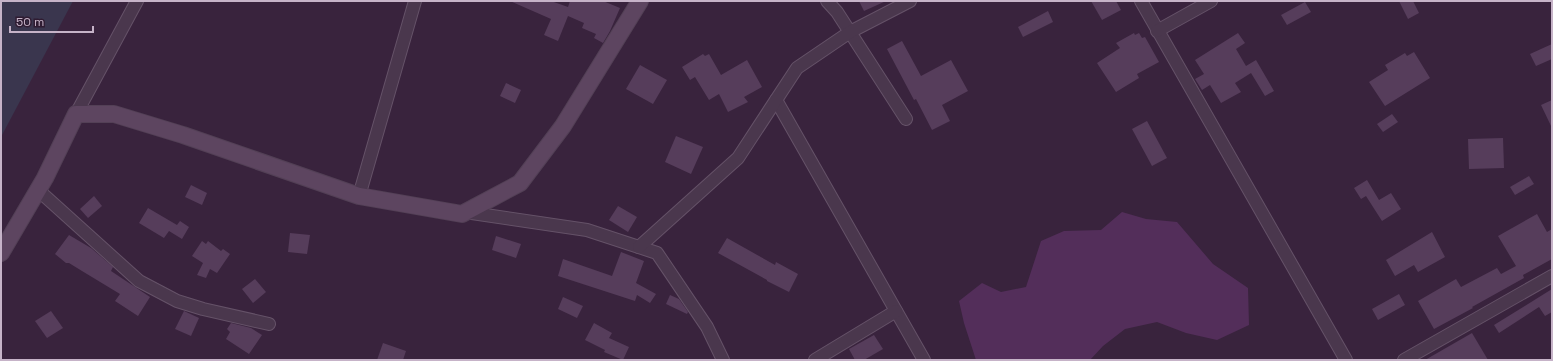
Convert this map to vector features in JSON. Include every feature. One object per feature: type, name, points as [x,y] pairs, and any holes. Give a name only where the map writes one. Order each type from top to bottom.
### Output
[{"type":"street","points":[[1,253],[37,189],[45,178],[76,114],[137,1]]},
{"type":"street","points":[[359,196],[415,1]]},
{"type":"street","points":[[76,114],[114,114],[183,135],[359,196],[462,214],[520,183],[563,126],[640,1]]},
{"type":"street","points":[[827,1],[837,12],[906,119]]},
{"type":"street","points":[[639,247],[738,158],[797,68],[850,32],[910,1]]},
{"type":"street","points":[[1141,1],[1346,360]]},
{"type":"street","points":[[1157,31],[1210,1]]},
{"type":"street","points":[[776,100],[924,360]]},
{"type":"street","points":[[37,189],[139,281],[177,301],[203,309],[269,324]]},
{"type":"street","points":[[465,212],[587,230],[657,253],[707,326],[723,360]]},
{"type":"street","points":[[1404,360],[1552,276]]},
{"type":"street","points":[[815,360],[896,311]]},
{"type":"shaded area","points":[[1,1],[73,1],[1,137]]},
{"type":"shaded area","points":[[1122,212],[1146,219],[1177,222],[1213,264],[1248,288],[1249,325],[1217,340],[1186,333],[1157,322],[1125,329],[1103,346],[1090,360],[976,360],[964,323],[959,301],[982,283],[1001,292],[1026,287],[1041,241],[1064,231],[1101,230]]},
{"type":"building","points":[[510,1],[551,1],[568,7],[570,1],[603,1],[620,8],[603,43],[594,38],[596,34],[582,28],[584,23],[568,16],[558,41],[544,35],[551,19]]},
{"type":"building","points":[[859,1],[886,1],[864,11]]},
{"type":"building","points":[[1091,1],[1116,1],[1121,10],[1102,20]]},
{"type":"building","points":[[1399,1],[1413,1],[1419,13],[1408,19]]},
{"type":"building","points":[[1305,2],[1311,12],[1287,25],[1281,15]]},
{"type":"building","points":[[1048,11],[1053,22],[1023,37],[1018,27]]},
{"type":"building","points":[[1134,33],[1135,35],[1139,33],[1142,38],[1145,37],[1159,62],[1137,74],[1139,78],[1116,92],[1097,63],[1120,48],[1116,43]]},
{"type":"building","points":[[1238,33],[1245,43],[1236,49],[1246,66],[1256,60],[1274,91],[1265,96],[1251,73],[1235,83],[1241,92],[1221,103],[1210,85],[1202,90],[1195,79],[1204,74],[1195,60]]},
{"type":"building","points":[[902,41],[921,76],[951,60],[968,91],[942,105],[950,121],[932,130],[887,49]]},
{"type":"building","points":[[1552,44],[1552,59],[1536,66],[1530,54]]},
{"type":"building","points":[[1414,52],[1430,78],[1385,106],[1369,82],[1388,70],[1385,65],[1405,53],[1407,56]]},
{"type":"building","points":[[703,54],[705,56],[709,54],[721,75],[747,60],[762,87],[744,97],[748,102],[728,112],[719,94],[709,100],[695,77],[690,80],[682,67]]},
{"type":"building","points":[[640,65],[667,80],[653,104],[626,89]]},
{"type":"building","points":[[506,83],[521,90],[515,103],[500,96]]},
{"type":"building","points":[[1552,100],[1552,128],[1541,105]]},
{"type":"building","points":[[1392,114],[1398,122],[1383,132],[1377,124]]},
{"type":"building","points":[[1147,121],[1167,158],[1152,166],[1132,129]]},
{"type":"building","points":[[676,136],[703,147],[691,174],[665,162]]},
{"type":"building","points":[[1503,138],[1504,168],[1469,169],[1468,139]]},
{"type":"building","points":[[1529,176],[1534,184],[1515,195],[1510,187]]},
{"type":"building","points":[[1367,180],[1379,200],[1391,193],[1401,209],[1382,221],[1366,196],[1361,199],[1354,188]]},
{"type":"building","points":[[191,185],[207,193],[202,205],[185,197]]},
{"type":"building","points":[[94,196],[102,206],[88,218],[80,209]]},
{"type":"building","points":[[618,206],[637,217],[628,232],[609,220]]},
{"type":"building","points":[[148,208],[177,225],[180,221],[189,227],[182,239],[169,231],[164,238],[139,223]]},
{"type":"building","points":[[1537,214],[1547,232],[1552,229],[1552,259],[1523,275],[1524,278],[1434,329],[1418,301],[1456,279],[1461,287],[1497,268],[1501,274],[1516,266],[1498,236]]},
{"type":"building","points":[[1432,232],[1445,257],[1418,272],[1414,265],[1395,276],[1386,260]]},
{"type":"building","points":[[290,233],[310,235],[307,254],[288,252]]},
{"type":"building","points":[[69,235],[91,248],[113,267],[111,271],[150,297],[138,316],[115,301],[120,294],[69,263],[66,263],[55,254]]},
{"type":"building","points":[[496,236],[521,244],[516,258],[492,250]]},
{"type":"building","points":[[727,238],[775,265],[776,262],[798,274],[789,292],[718,253]]},
{"type":"building","points":[[202,241],[206,244],[208,241],[221,251],[223,249],[230,254],[217,273],[210,269],[206,278],[197,275],[203,263],[192,256]]},
{"type":"building","points":[[621,252],[644,261],[636,283],[656,294],[650,303],[637,295],[635,301],[558,276],[563,259],[612,276]]},
{"type":"building","points":[[255,279],[266,292],[253,303],[242,289]]},
{"type":"building","points":[[1552,289],[1552,312],[1545,316],[1539,307],[1499,333],[1494,325]]},
{"type":"building","points":[[1399,294],[1405,305],[1378,320],[1372,309]]},
{"type":"building","points":[[670,295],[679,299],[688,312],[687,314],[666,304]]},
{"type":"building","points":[[563,297],[583,306],[577,318],[558,309]]},
{"type":"building","points":[[51,311],[63,328],[47,338],[35,321]]},
{"type":"building","points":[[184,311],[199,318],[191,336],[175,329]]},
{"type":"building","points":[[231,323],[251,328],[262,335],[249,354],[226,339],[230,332],[227,329]]},
{"type":"building","points":[[594,323],[612,333],[609,338],[629,347],[623,360],[604,352],[605,350],[585,340]]},
{"type":"building","points":[[1472,333],[1488,360],[1425,360]]},
{"type":"building","points":[[874,335],[883,349],[864,360],[855,360],[849,349]]},
{"type":"building","points":[[383,343],[406,351],[403,360],[377,360]]}]
